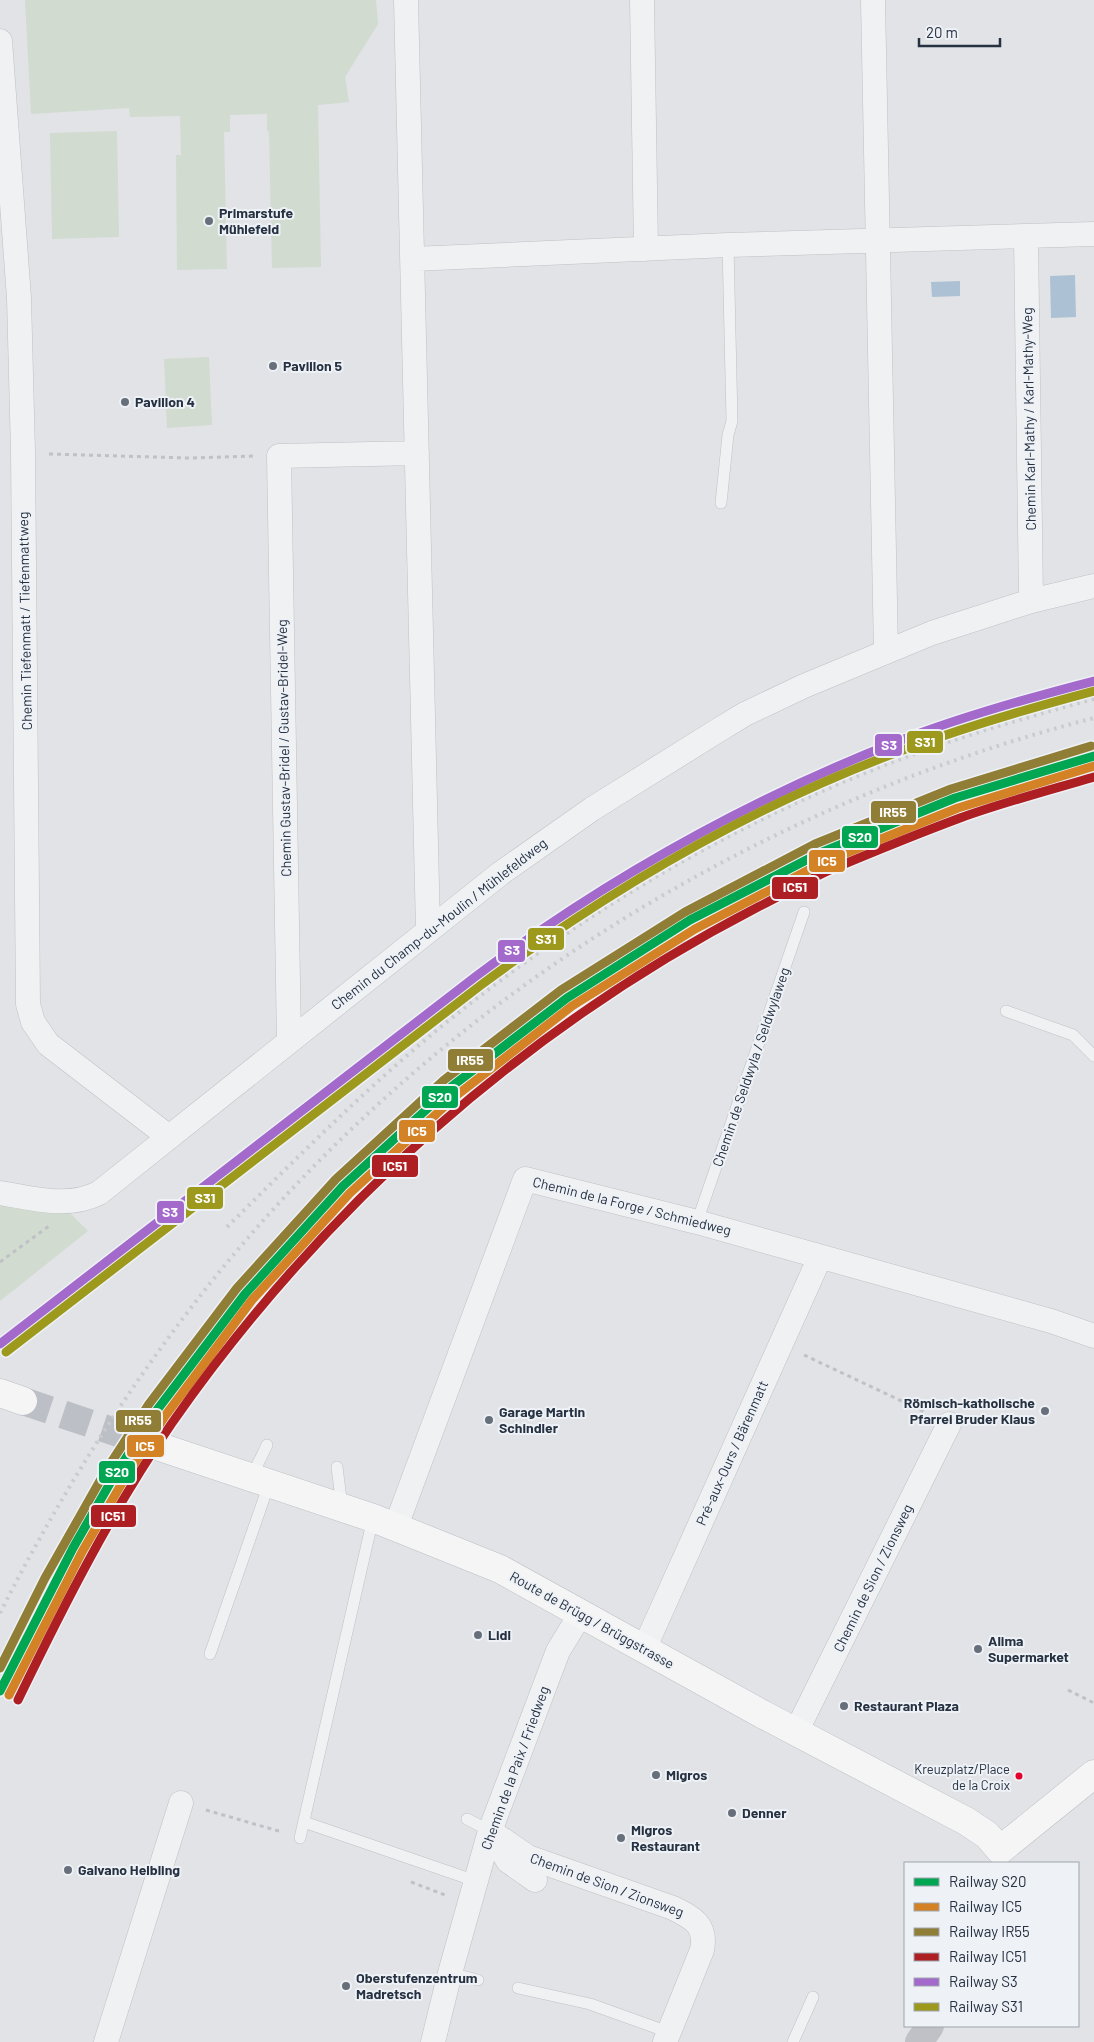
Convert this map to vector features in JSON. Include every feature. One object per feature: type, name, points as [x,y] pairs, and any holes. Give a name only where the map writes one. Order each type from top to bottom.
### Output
[{"type":"main road","name":"Route de Brügg / Brüggstrasse","points":[[157,1446],[385,1522],[500,1569],[549,1595],[580,1615],[796,1732],[966,1821],[987,1834],[1002,1857]]},
{"type":"main road","points":[[1002,1857],[1094,1774]]},
{"type":"main road","points":[[919,2042],[929,2027]]},
{"type":"street","points":[[406,0],[428,929]]},
{"type":"street","points":[[642,0],[646,249]]},
{"type":"street","points":[[873,0],[886,652]]},
{"type":"street","name":"Chemin Tiefenmatt / Tiefenmattweg","points":[[0,41],[9,274],[23,453],[28,1004],[30,1014],[42,1036],[56,1050],[168,1137]]},
{"type":"street","points":[[412,259],[728,245],[1094,234]]},
{"type":"street","name":"Chemin Karl-Mathy / Karl-Mathy-Weg","points":[[1026,237],[1031,601]]},
{"type":"street","points":[[279,456],[417,453]]},
{"type":"street","name":"Chemin Gustav-Bridel / Gustav-Bridel-Weg","points":[[279,456],[289,1041]]},
{"type":"street","name":"Chemin du Champ-du-Moulin / Mühlefeldweg","points":[[0,1193],[71,1202],[83,1200],[99,1193],[428,929],[548,839],[716,730],[782,696],[968,620],[1031,601],[1094,586]]},
{"type":"street","name":"Chemin de la Forge / Schmiedweg","points":[[385,1522],[525,1178],[698,1222],[1051,1321],[1094,1336]]},
{"type":"street","name":"Pré-aux-Ours / Bärenmatt","points":[[644,1649],[820,1257]]},
{"type":"street","name":"Chemin de Sion / Zionsweg","points":[[796,1732],[949,1424]]},
{"type":"street","name":"Chemin de la Paix / Friedweg","points":[[433,2042],[490,1831],[558,1651],[580,1615]]},
{"type":"street","points":[[106,2042],[181,1802]]},
{"type":"street","name":"Chemin de Sion / Zionsweg","points":[[490,1831],[508,1861],[535,1880]]},
{"type":"street","name":"Chemin de Sion / Zionsweg","points":[[490,1831],[528,1857],[673,1908],[689,1916],[699,1926],[705,1939],[702,1950],[667,2037]]},
{"type":"lane","points":[[721,504],[728,435],[732,421],[728,245]]},
{"type":"lane","name":"Chemin de Seldwyla / Seldwylaweg","points":[[698,1222],[804,912]]},
{"type":"lane","points":[[1006,1011],[1073,1035],[1094,1056]]},
{"type":"lane","points":[[210,1654],[260,1481],[268,1445]]},
{"type":"lane","points":[[338,1467],[342,1507]]},
{"type":"lane","points":[[300,1838],[385,1522]]},
{"type":"lane","points":[[467,1819],[490,1831]]},
{"type":"lane","points":[[304,1822],[464,1877],[476,1883]]},
{"type":"lane","points":[[450,1974],[478,1980]]},
{"type":"lane","points":[[518,1988],[590,2004],[667,2037]]},
{"type":"lane","points":[[793,2042],[813,1997]]},
{"type":"path","points":[[23,453],[189,458],[279,456]]},
{"type":"path","points":[[0,1262],[54,1222],[71,1202]]},
{"type":"path","points":[[781,1344],[949,1424]]},
{"type":"path","points":[[1068,1690],[1094,1704]]},
{"type":"shaded area","points":[[25,0],[376,0],[378,24],[345,77],[349,102],[318,105],[321,267],[272,268],[267,114],[230,115],[230,132],[224,132],[227,269],[177,270],[176,155],[181,155],[180,116],[130,117],[129,108],[31,114]]},
{"type":"shaded area","points":[[117,131],[119,237],[52,239],[50,133]]},
{"type":"shaded area","points":[[209,357],[212,425],[167,428],[164,359]]},
{"type":"shaded area","points":[[0,1202],[69,1212],[88,1231],[0,1301]]},
{"type":"water","points":[[1075,275],[1076,317],[1051,318],[1050,276]]},
{"type":"water","points":[[960,281],[960,296],[932,297],[931,282]]},
{"type":"tunnel","points":[[23,1401],[157,1446]]},
{"type":"railway","points":[[227,1227],[344,1113],[435,1032],[518,968],[623,897],[733,834],[847,780],[953,741],[1094,699]]},
{"type":"railway","points":[[0,1613],[46,1527],[96,1444],[150,1364],[208,1286],[296,1185],[392,1092],[495,1007],[605,930],[721,863],[841,805],[966,756],[1094,718]]},
{"type":"rail line","name":"S3","points":[[0,1344],[475,977],[575,907],[627,875],[732,816],[842,764],[947,723],[1094,681]]},
{"type":"rail line","name":"S31","points":[[6,1352],[481,985],[581,915],[633,882],[739,823],[849,771],[953,733],[1094,691]]},
{"type":"rail line","name":"IR55","points":[[0,1668],[45,1578],[105,1472],[149,1404],[237,1288],[336,1179],[444,1080],[561,990],[685,912],[815,844],[951,789],[1091,746]]},
{"type":"rail line","name":"S20","points":[[0,1691],[73,1548],[113,1478],[157,1410],[245,1294],[343,1186],[451,1087],[567,998],[690,920],[820,853],[955,798],[1094,756]]},
{"type":"rail line","name":"IC5","points":[[9,1695],[82,1552],[122,1483],[165,1416],[252,1300],[350,1193],[457,1095],[572,1006],[695,929],[824,862],[958,808],[1094,766]]},
{"type":"rail line","name":"IC51","points":[[18,1700],[90,1558],[129,1490],[172,1423],[231,1344],[294,1268],[362,1197],[434,1129],[510,1066],[589,1008],[672,955],[758,907],[830,870],[928,830],[993,807],[1094,777]]},
{"type":"place","name":"Primarstufe Mühlefeld","points":[[209,221]]},
{"type":"place","name":"Pavillon 5","points":[[273,366]]},
{"type":"place","name":"Pavillon 4","points":[[125,402]]},
{"type":"place","name":"Römisch-katholische Pfarrei Bruder Klaus","points":[[1045,1411]]},
{"type":"place","name":"Garage Martin Schindler","points":[[489,1420]]},
{"type":"place","name":"Lidl","points":[[478,1635]]},
{"type":"place","name":"Alima Supermarket","points":[[978,1649]]},
{"type":"place","name":"Restaurant Plaza","points":[[844,1706]]},
{"type":"place","name":"Migros","points":[[656,1775]]},
{"type":"place","name":"Kreuzplatz/Place de la Croix","points":[[1019,1776]]},
{"type":"place","name":"Denner","points":[[732,1813]]},
{"type":"place","name":"Migros Restaurant","points":[[621,1838]]},
{"type":"place","name":"Galvano Helbling","points":[[68,1870]]},
{"type":"place","name":"Oberstufenzentrum Madretsch","points":[[346,1986]]}]
